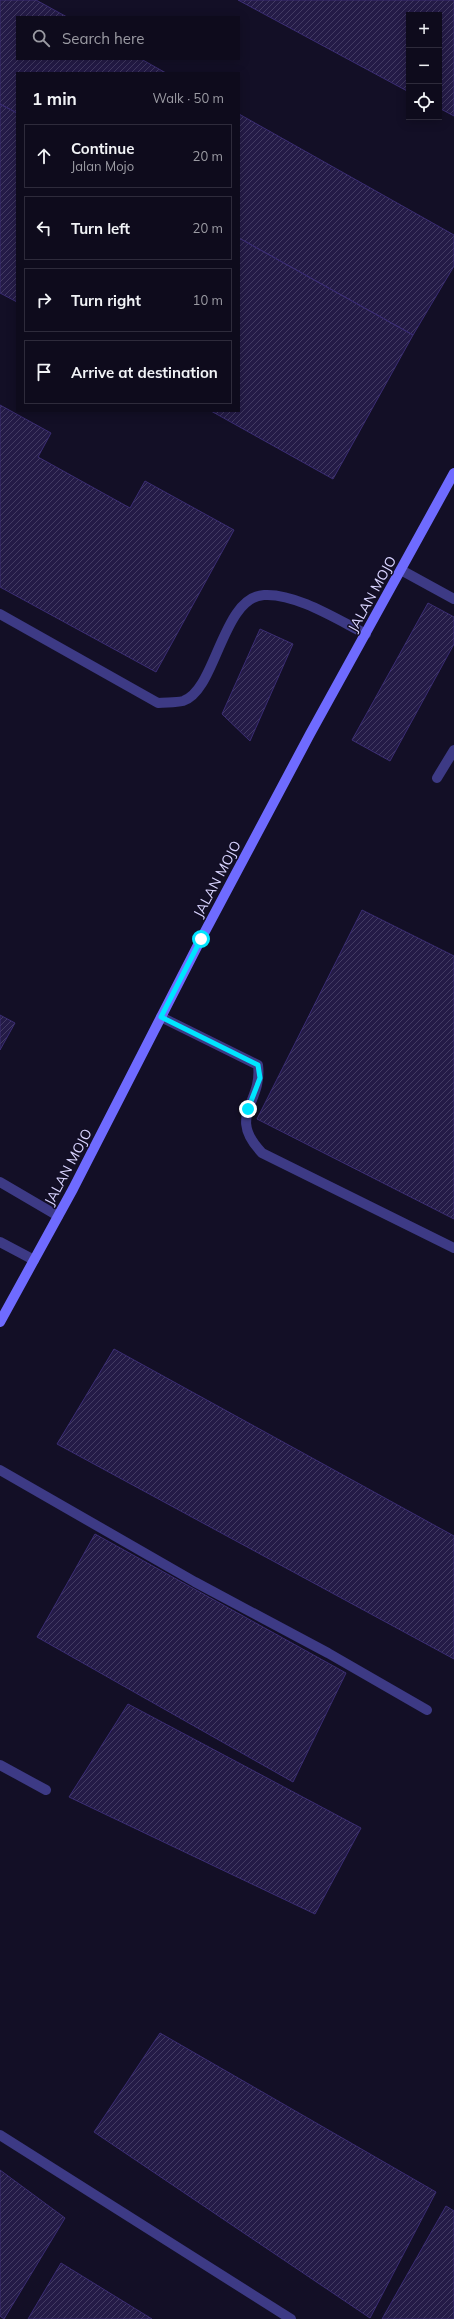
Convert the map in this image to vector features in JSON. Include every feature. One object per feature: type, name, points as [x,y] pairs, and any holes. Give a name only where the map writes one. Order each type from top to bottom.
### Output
[{"type":"street","name":"JALAN MOJO","points":[[0,1322],[58,1216],[310,734],[454,473]]},
{"type":"street","points":[[401,570],[454,599]]},
{"type":"street","points":[[0,614],[158,703],[183,701],[197,691],[234,618],[248,600],[264,595],[285,597],[316,609],[366,634]]},
{"type":"street","points":[[438,778],[454,750]]},
{"type":"street","points":[[161,1017],[258,1065],[260,1078],[248,1109],[245,1127],[252,1142],[262,1153],[454,1248]]},
{"type":"street","points":[[0,1182],[58,1216]]},
{"type":"street","points":[[0,1242],[34,1260]]},
{"type":"street","points":[[0,1470],[195,1582],[328,1653],[427,1710]]},
{"type":"street","points":[[0,1765],[46,1790]]},
{"type":"street","points":[[0,2135],[291,2319]]},
{"type":"building","points":[[0,0],[36,0],[65,16],[16,16],[16,60],[143,60],[164,72],[16,72],[16,112],[0,104]]},
{"type":"building","points":[[238,0],[454,0],[454,116],[442,110],[442,12],[406,12],[406,90]]},
{"type":"building","points":[[0,104],[16,112],[16,301],[0,293]]},
{"type":"building","points":[[240,115],[454,235],[454,266],[413,335],[240,239]]},
{"type":"building","points":[[240,239],[413,335],[333,479],[213,412],[240,412]]},
{"type":"building","points":[[0,405],[51,433],[38,457],[130,508],[145,481],[234,530],[156,672],[0,587]]},
{"type":"building","points":[[428,603],[454,617],[454,644],[390,761],[352,740]]},
{"type":"building","points":[[260,629],[293,644],[250,741],[222,714]]},
{"type":"building","points":[[362,910],[454,956],[454,1219],[257,1119]]},
{"type":"building","points":[[0,1015],[15,1023],[0,1050]]},
{"type":"building","points":[[114,1349],[454,1536],[454,1659],[57,1444]]},
{"type":"building","points":[[95,1534],[346,1673],[293,1782],[37,1637]]},
{"type":"building","points":[[128,1704],[361,1828],[315,1914],[69,1797]]},
{"type":"building","points":[[160,2033],[436,2192],[370,2318],[94,2132]]},
{"type":"building","points":[[0,2170],[65,2218],[4,2319],[0,2316]]},
{"type":"building","points":[[446,2206],[454,2211],[454,2319],[382,2319]]},
{"type":"building","points":[[61,2263],[152,2319],[28,2319]]},
{"type":"route","points":[[201,939],[161,1017],[258,1065],[260,1078],[248,1109]]}]
